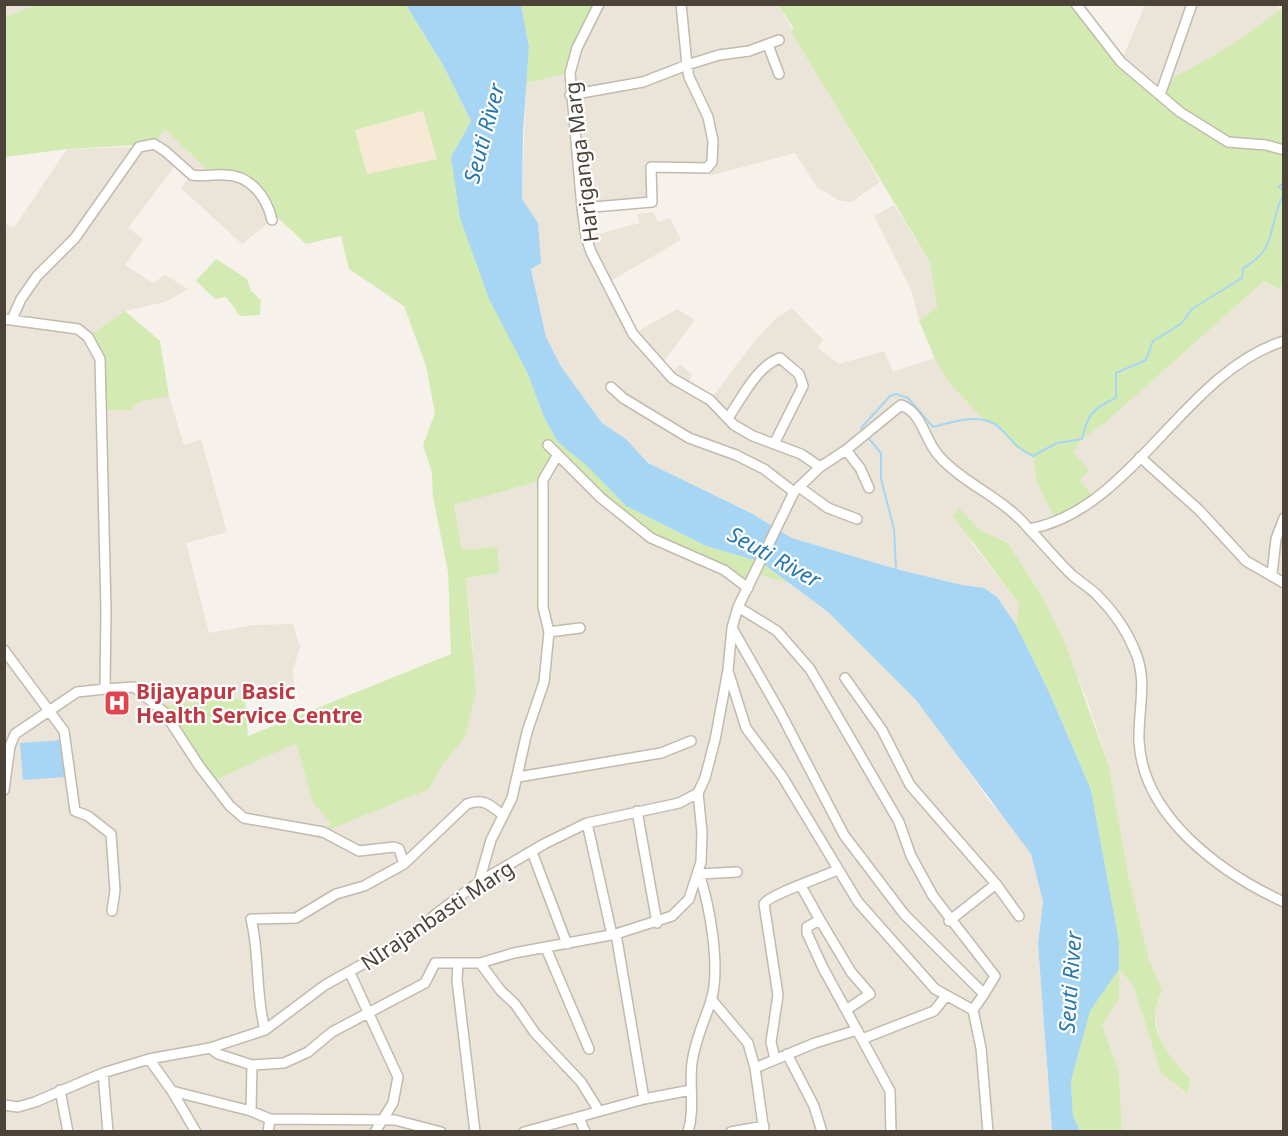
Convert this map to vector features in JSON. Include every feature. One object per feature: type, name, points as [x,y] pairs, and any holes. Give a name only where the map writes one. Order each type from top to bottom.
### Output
[{"type":"street","name":"Hariganga Marg","points":[[599,4],[577,48],[570,73],[570,95],[582,208],[586,237],[591,252],[633,334],[672,378],[710,400],[728,418],[753,436],[801,454],[820,467]]},
{"type":"street","points":[[582,208],[652,202],[651,167],[707,168],[712,162],[713,141],[708,117],[689,77],[681,4]]},
{"type":"street","points":[[1076,4],[1121,62],[1160,95],[1228,142],[1266,145],[1284,150]]},
{"type":"street","points":[[1160,95],[1192,4]]},
{"type":"street","points":[[570,95],[643,82],[687,65],[768,45],[779,39]]},
{"type":"street","points":[[768,45],[779,74]]},
{"type":"street","points":[[105,689],[106,610],[100,358],[88,337],[78,329],[8,319],[37,276],[75,238],[139,147],[154,144],[192,175],[228,174],[254,187],[262,194],[272,220]]},
{"type":"street","points":[[1029,529],[1065,517],[1087,503],[1140,457],[1223,374],[1247,357],[1284,341]]},
{"type":"street","points":[[728,418],[757,377],[771,362],[780,358],[799,374],[803,386],[774,444]]},
{"type":"street","points":[[611,387],[622,398],[689,438],[764,469],[828,508],[857,519]]},
{"type":"street","points":[[210,1048],[218,1054],[252,1065],[284,1063],[308,1052],[332,1032],[425,983],[435,963],[480,963],[514,953],[614,935],[657,923],[672,916],[689,899],[699,874],[702,832],[698,793],[705,778],[715,740],[728,670],[732,628],[738,608],[788,502],[796,490],[820,467],[846,450],[894,408],[901,405],[917,417],[937,454],[951,468],[1018,515],[1072,575],[1098,596],[1131,642],[1142,669],[1144,683],[1139,743],[1154,794],[1208,858],[1236,878],[1283,902],[1284,894]]},
{"type":"street","points":[[548,445],[601,498],[651,538],[724,570],[748,588]]},
{"type":"street","points":[[846,450],[860,468],[869,488]]},
{"type":"street","points":[[479,882],[491,840],[512,798],[527,732],[544,682],[549,632],[543,607],[543,480],[557,456]]},
{"type":"street","points":[[1140,457],[1199,510],[1246,561],[1284,583]]},
{"type":"street","points":[[1272,574],[1276,538],[1284,518]]},
{"type":"street","points":[[738,608],[777,631],[810,669],[899,822],[911,856],[949,921],[995,976],[973,1010],[981,1048],[988,1131]]},
{"type":"street","points":[[549,632],[580,628]]},
{"type":"street","points":[[732,628],[780,712],[844,835],[904,915],[984,994]]},
{"type":"street","points":[[4,650],[64,731],[75,811],[88,816],[111,834],[115,890],[112,911]]},
{"type":"street","points":[[728,670],[746,728],[782,776],[837,870],[877,927],[935,989],[973,1010]]},
{"type":"street","points":[[845,678],[882,730],[910,785],[996,884],[1019,916]]},
{"type":"street","points":[[4,790],[10,746],[15,734],[77,692],[134,687],[164,712],[230,806],[244,818],[323,832],[358,851],[394,846],[399,849],[404,864]]},
{"type":"street","points":[[518,777],[661,753],[691,741]]},
{"type":"street","name":"NIrajanbasti Marg","points":[[4,1105],[18,1107],[103,1073],[149,1059],[210,1048],[265,1030],[290,1013],[306,997],[408,939],[437,913],[479,882],[532,852],[587,823],[679,803],[698,793]]},
{"type":"street","points":[[265,1030],[259,1008],[257,942],[250,918],[296,918],[336,894],[364,886],[404,864],[467,804],[478,800],[487,802],[503,815]]},
{"type":"street","points":[[638,811],[657,923]]},
{"type":"street","points":[[587,823],[614,935],[644,1099]]},
{"type":"street","points":[[532,852],[567,944]]},
{"type":"street","points":[[775,1059],[771,1042],[777,995],[764,904],[773,895],[801,886],[837,870]]},
{"type":"street","points":[[699,874],[737,872]]},
{"type":"street","points":[[688,1131],[692,1108],[692,1063],[698,1032],[711,999],[713,931],[708,900],[699,874]]},
{"type":"street","points":[[949,921],[996,884]]},
{"type":"street","points":[[801,886],[851,972],[870,994],[846,1010]]},
{"type":"street","points":[[820,920],[807,927],[807,933],[890,1091],[891,1131]]},
{"type":"street","points":[[546,948],[589,1049]]},
{"type":"street","points":[[458,963],[457,980],[475,1131]]},
{"type":"street","points":[[480,963],[501,991],[515,1004],[535,1033],[581,1082],[599,1111]]},
{"type":"street","points":[[350,973],[398,1077],[393,1102],[375,1131]]},
{"type":"street","points":[[862,1039],[934,1011],[946,996]]},
{"type":"street","points":[[711,999],[747,1043],[755,1068],[764,1129],[731,1131]]},
{"type":"street","points":[[755,1068],[787,1054],[857,1030]]},
{"type":"street","points":[[787,1054],[814,1106],[822,1131]]},
{"type":"street","points":[[149,1059],[196,1131]]},
{"type":"street","points":[[251,1111],[252,1065]]},
{"type":"street","points":[[103,1073],[108,1131]]},
{"type":"street","points":[[60,1090],[68,1131]]},
{"type":"street","points":[[524,1131],[644,1099],[691,1090]]},
{"type":"street","points":[[172,1091],[251,1111],[270,1119],[395,1120],[441,1131]]},
{"type":"street","points":[[579,1117],[585,1131]]},
{"type":"street","points":[[268,1131],[270,1119]]},
{"type":"shaded area","points":[[5,4],[35,4],[35,5],[5,17]]},
{"type":"shaded area","points":[[599,5],[778,5],[880,182],[851,202],[838,200],[817,187],[795,153],[709,176],[707,168],[651,168],[652,202],[583,208],[586,237],[640,223],[637,214],[653,212],[658,222],[670,218],[681,240],[607,283],[633,334],[677,309],[695,320],[664,361],[673,371],[680,364],[692,375],[687,388],[710,400],[753,343],[776,318],[792,308],[823,340],[818,348],[839,364],[884,351],[893,372],[935,358],[950,384],[984,420],[999,427],[1015,447],[1033,456],[1037,482],[1079,480],[1073,452],[1082,439],[1105,423],[1264,281],[1277,289],[1283,284],[1283,1131],[1122,1131],[1119,1072],[1102,1025],[1119,999],[1119,969],[1133,985],[1161,1073],[1186,1094],[1190,1078],[1167,1054],[1160,1039],[1154,1013],[1162,990],[1149,960],[1128,874],[1109,767],[1087,699],[1043,598],[1008,543],[980,530],[959,509],[972,544],[1019,604],[1016,625],[997,597],[984,588],[896,569],[792,538],[751,513],[648,463],[626,439],[602,423],[560,365],[546,337],[531,268],[522,199],[526,83],[570,73]]},
{"type":"shaded area","points":[[1145,5],[1278,5],[1280,10],[1247,36],[1200,65],[1164,82],[1160,95],[1121,62]]},
{"type":"shaded area","points":[[423,111],[438,159],[367,174],[354,130]]},
{"type":"shaded area","points":[[165,129],[213,175],[228,174],[254,187],[272,220],[242,244],[181,188],[191,175],[177,163],[128,228],[143,239],[125,265],[153,283],[165,275],[188,289],[165,302],[125,311],[139,402],[169,396],[184,445],[201,439],[227,532],[186,543],[209,633],[254,625],[293,624],[300,647],[293,670],[295,687],[254,697],[167,705],[176,732],[296,743],[313,803],[331,823],[324,831],[429,789],[443,764],[465,737],[473,645],[466,578],[499,573],[462,550],[454,504],[543,480],[557,456],[601,498],[755,573],[789,583],[828,612],[916,700],[941,731],[989,801],[1009,822],[1031,854],[1043,902],[1038,944],[1052,1131],[5,1132],[5,224],[14,228],[67,149],[139,147]]},
{"type":"shaded area","points":[[894,205],[930,262],[937,307],[919,321],[912,292],[874,216]]},
{"type":"green space","points":[[35,5],[406,5],[443,65],[471,121],[451,157],[527,372],[544,417],[558,441],[587,466],[626,506],[706,546],[761,562],[789,583],[755,574],[748,588],[724,570],[651,538],[557,456],[543,480],[454,505],[462,550],[497,547],[499,573],[466,578],[476,691],[465,737],[443,764],[429,789],[323,832],[331,823],[313,803],[296,743],[213,781],[164,712],[167,705],[245,698],[248,736],[451,654],[448,572],[433,497],[432,473],[423,445],[435,413],[426,366],[404,306],[349,269],[341,236],[306,244],[277,217],[272,220],[269,208],[240,179],[213,175],[165,129],[154,144],[67,149],[5,157],[5,17]],"holes":[[[423,111],[437,159],[367,174],[355,130]]]},
{"type":"green space","points":[[521,5],[599,5],[570,73],[526,83],[529,47]]},
{"type":"green space","points":[[778,5],[1076,5],[1087,22],[1160,95],[1164,82],[1226,48],[1283,7],[1283,284],[1278,289],[1264,281],[1105,423],[1082,439],[1073,452],[1089,471],[1079,480],[1094,498],[1056,521],[1037,482],[1033,456],[1015,447],[999,427],[984,420],[950,384],[935,359],[919,321],[937,307],[930,262],[792,33],[793,27]]},
{"type":"green space","points":[[216,259],[247,279],[251,291],[261,300],[260,315],[240,316],[226,297],[215,299],[196,281]]},
{"type":"green space","points":[[125,311],[160,341],[169,396],[139,402],[131,410],[101,410],[100,359],[88,337]]},
{"type":"green space","points":[[959,508],[980,530],[1008,543],[1043,598],[1067,648],[1109,767],[1128,874],[1149,960],[1162,990],[1155,1010],[1155,1023],[1165,1049],[1190,1078],[1187,1094],[1161,1073],[1133,985],[1119,969],[1119,999],[1102,1025],[1119,1072],[1122,1131],[1080,1131],[1073,1116],[1071,1081],[1090,1010],[1119,968],[1119,941],[1091,790],[1050,694],[1016,625],[1019,604],[953,516]]},
{"type":"water","name":"Seuti River","points":[[406,5],[521,5],[529,47],[523,131],[522,199],[538,223],[541,263],[531,269],[546,337],[560,365],[602,423],[626,439],[648,463],[751,513],[792,538],[896,569],[984,588],[997,597],[1016,625],[1050,694],[1091,790],[1119,941],[1119,969],[1090,1011],[1071,1081],[1073,1116],[1080,1131],[1052,1131],[1038,944],[1043,902],[1031,854],[916,700],[828,612],[761,562],[706,546],[626,506],[587,466],[558,442],[544,417],[527,372],[489,299],[460,218],[451,157],[471,121],[443,65]]},
{"type":"water","points":[[62,740],[65,777],[23,780],[20,743]]},
{"type":"waterway","points":[[1284,182],[1279,187],[1284,191]]},
{"type":"waterway","points":[[863,431],[861,428],[890,396],[896,394],[908,398],[933,427],[968,419],[986,420],[1001,429],[1018,447],[1033,456],[1057,443],[1082,439],[1092,413],[1116,398],[1116,373],[1146,360],[1153,341],[1181,324],[1192,309],[1242,278],[1243,268],[1254,261],[1267,244],[1284,194]]},
{"type":"waterway","points":[[866,435],[881,453],[881,479],[894,529],[896,569]]},
{"type":"place","name":"Bijayapur Basic Health Service Centre","points":[[117,703]]}]
